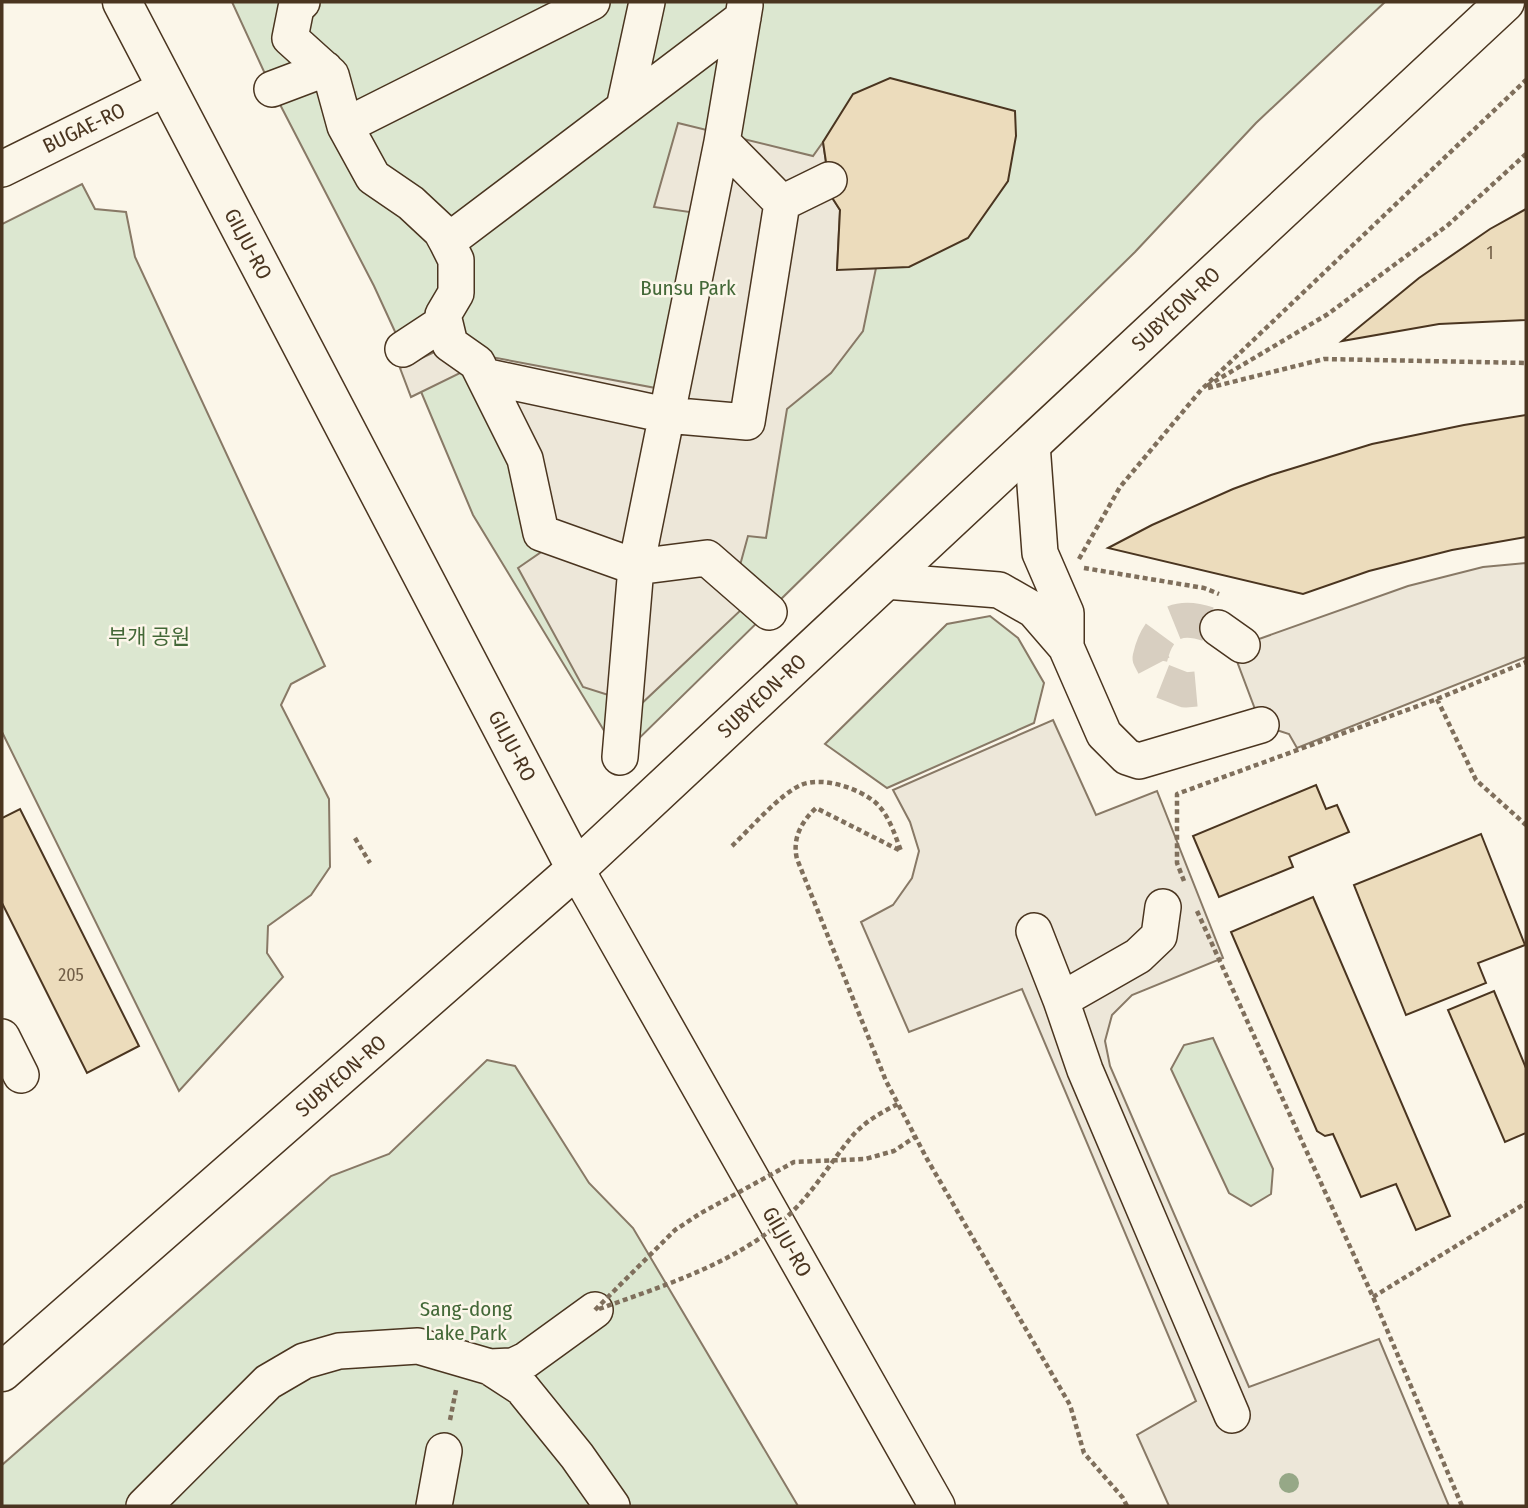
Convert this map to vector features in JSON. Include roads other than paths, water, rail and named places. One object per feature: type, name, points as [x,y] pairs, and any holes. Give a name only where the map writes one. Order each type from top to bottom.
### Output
[{"type":"main road","name":"GILJU-RO","points":[[122,2],[576,869]]},
{"type":"main road","name":"SUBYEON-RO","points":[[2,1372],[576,869],[1505,2]]},
{"type":"street","points":[[302,2],[296,8],[290,38],[331,75],[345,127],[373,177],[411,204],[441,231],[456,260],[456,293],[443,315],[450,344],[477,363],[525,459],[541,533],[636,567],[707,558],[769,612]]},
{"type":"street","points":[[345,127],[592,2]]},
{"type":"street","points":[[624,108],[647,2]]},
{"type":"street","points":[[447,242],[624,108],[745,10]]},
{"type":"street","points":[[620,757],[636,567],[722,142],[745,10]]},
{"type":"street","points":[[272,89],[325,69]]},
{"type":"street","name":"BUGAE-RO","points":[[2,169],[166,88]]},
{"type":"street","points":[[722,142],[782,204]]},
{"type":"street","points":[[782,204],[829,180]]},
{"type":"street","points":[[484,376],[666,415],[747,422],[782,204]]},
{"type":"street","points":[[403,349],[444,322]]},
{"type":"street","points":[[1032,444],[1040,552],[1066,613],[1066,648]]},
{"type":"street","points":[[885,581],[999,590],[1034,610],[1066,648],[1104,734],[1127,757],[1139,761],[1261,726]]},
{"type":"street","name":"GILJU-RO","points":[[576,869],[933,1500]]},
{"type":"street","points":[[1061,1000],[1138,956],[1159,936],[1181,898]]},
{"type":"street","points":[[1034,931],[1085,1070],[1232,1415]]},
{"type":"street","points":[[144,1506],[268,1382],[304,1361],[339,1351],[418,1346],[476,1363],[513,1366],[526,1360],[595,1310]]},
{"type":"street","points":[[476,1363],[522,1388],[563,1438],[612,1506]]},
{"type":"street","points":[[434,1506],[444,1451]]},
{"type":"tunnel","points":[[1196,689],[1185,690],[1162,681],[1150,658],[1154,645],[1160,634],[1175,622],[1194,621],[1218,628]]},
{"type":"park label","name":"Bunsu Park","points":[[688,288]]},
{"type":"park label","name":"부개 공원","points":[[149,637]]},
{"type":"park label","name":"Sang-dong Lake Park","points":[[466,1321]]}]
